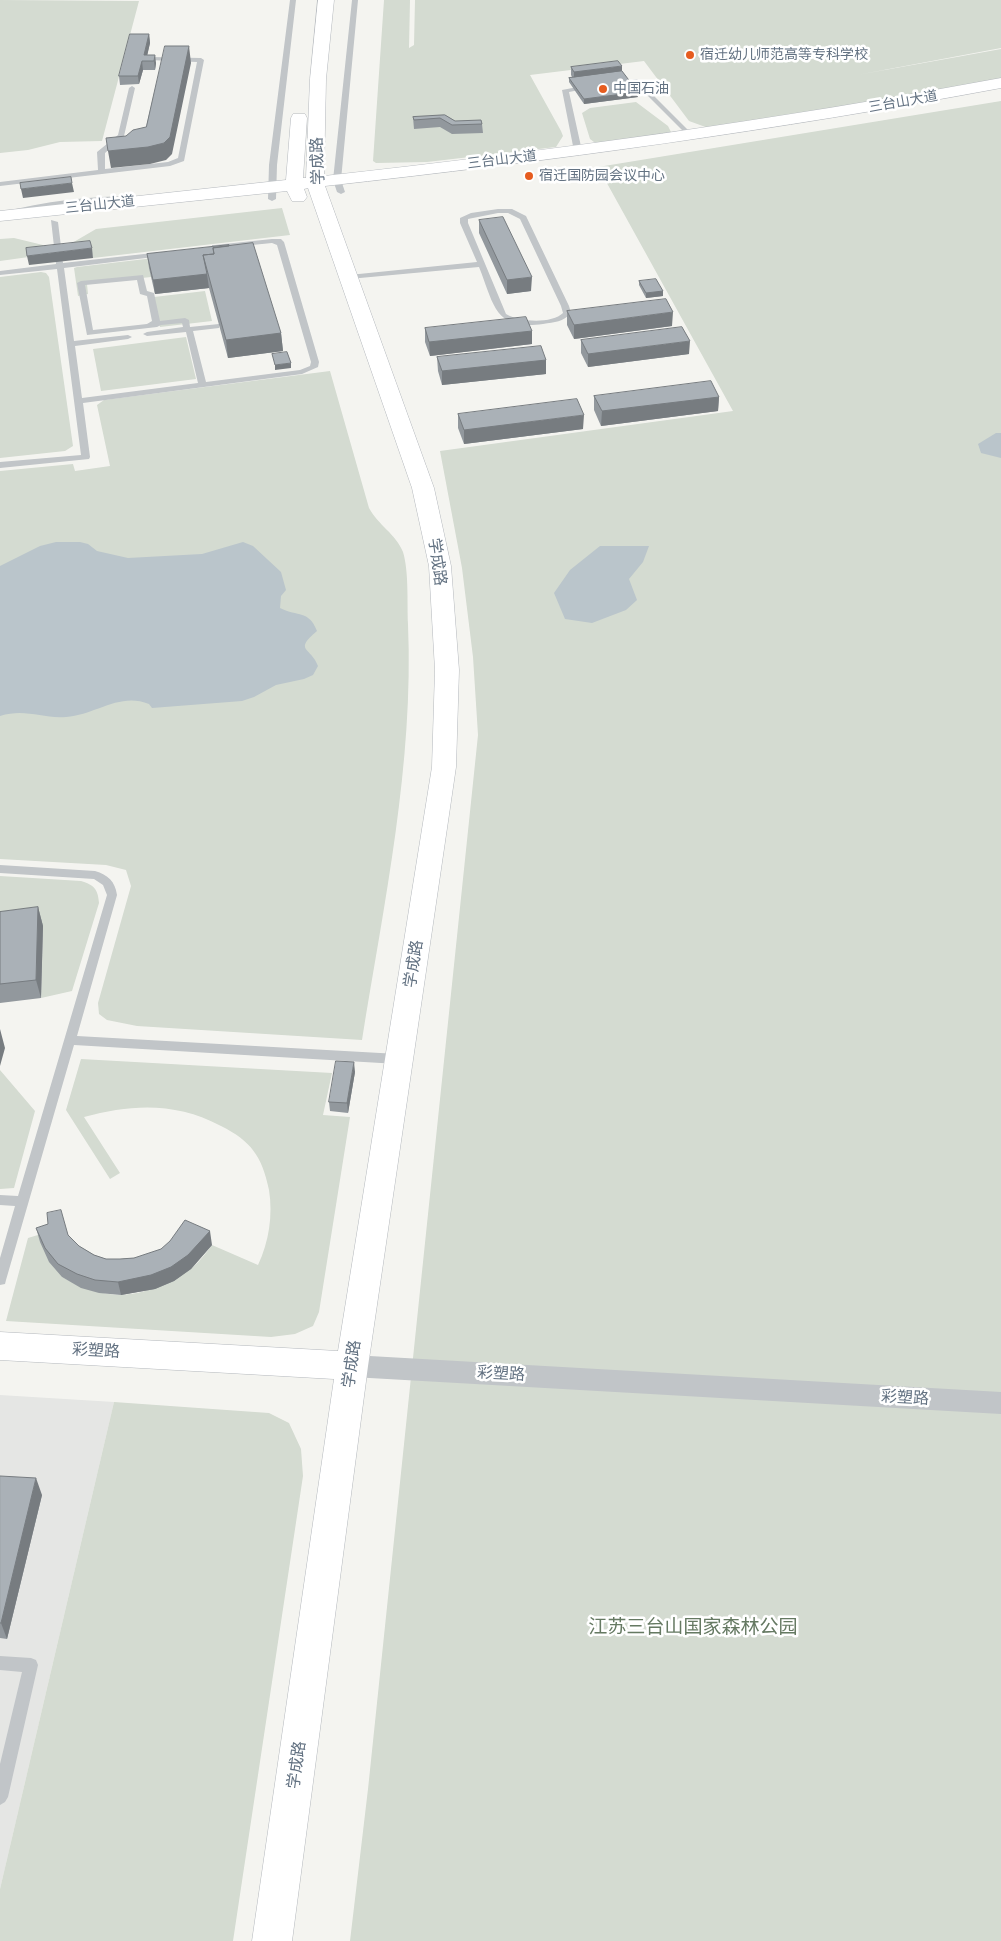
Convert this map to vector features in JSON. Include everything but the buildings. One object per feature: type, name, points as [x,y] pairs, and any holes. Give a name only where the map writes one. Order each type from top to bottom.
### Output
[{"type":"main road","name":"学成路","points":[[272,1941],[352,1366],[444,767],[447,670],[440,566],[423,488],[317,188],[312,0]]},
{"type":"main road","name":"学成路","points":[[317,188],[318,79],[326,0]]},
{"type":"main road","name":"三台山大道","points":[[317,188],[691,136],[909,101],[1001,83]]},
{"type":"main road","name":"三台山大道","points":[[0,228],[272,193],[617,158],[1001,97]]},
{"type":"main road","name":"三台山大道","points":[[0,215],[168,198],[272,193]]},
{"type":"main road","name":"彩塑路","points":[[0,1346],[352,1366]]},
{"type":"street","name":"彩塑路","points":[[352,1366],[1001,1403]]},
{"type":"lane","points":[[272,193],[293,0]]},
{"type":"lane","points":[[317,188],[355,0]]},
{"type":"lane","points":[[0,184],[170,164],[181,159],[201,60],[151,59]]},
{"type":"lane","points":[[610,84],[637,81],[691,136]]},
{"type":"lane","points":[[578,151],[565,90],[601,86]]},
{"type":"lane","points":[[102,172],[101,152],[121,136],[132,88]]},
{"type":"lane","points":[[56,177],[58,186]]},
{"type":"lane","points":[[42,179],[44,188]]},
{"type":"lane","points":[[60,194],[62,203]]},
{"type":"lane","points":[[46,196],[47,205]]},
{"type":"lane","points":[[0,215],[29,207],[110,198],[168,198]]},
{"type":"lane","points":[[498,212],[517,213],[527,226],[567,313],[561,319],[520,324],[510,321],[503,315],[482,264],[464,223],[464,218],[470,215],[498,212]]},
{"type":"lane","points":[[0,465],[86,457],[54,222]]},
{"type":"lane","points":[[78,401],[310,370],[315,362],[278,241],[208,248]]},
{"type":"lane","points":[[0,273],[172,252]]},
{"type":"lane","points":[[349,277],[482,264]]},
{"type":"lane","points":[[157,323],[150,293],[144,294],[140,276],[81,283],[90,333],[106,339],[157,323],[185,320],[203,385]]},
{"type":"lane","points":[[70,344],[216,326]]},
{"type":"lane","points":[[0,869],[95,875],[106,879],[112,887],[110,905],[23,1201],[4,1255],[0,1280]]},
{"type":"lane","points":[[71,1040],[399,1059]]},
{"type":"lane","points":[[0,1200],[23,1201]]},
{"type":"lane","points":[[0,1663],[31,1665],[0,1797]]},
{"type":"shaded area","points":[[996,433],[1001,433],[1001,458],[981,453],[978,444]]},
{"type":"shaded area","points":[[56,542],[80,542],[88,544],[97,551],[128,558],[202,554],[243,542],[253,546],[281,572],[286,590],[281,596],[280,608],[307,617],[314,624],[317,631],[306,642],[305,646],[318,666],[313,675],[304,679],[276,685],[242,701],[152,708],[149,704],[128,701],[117,702],[66,717],[49,717],[26,713],[0,716],[0,566],[40,546]]},
{"type":"shaded area","points":[[600,546],[649,546],[643,562],[629,579],[637,600],[626,610],[592,623],[565,619],[554,593],[570,570]]},
{"type":"shaded area","points":[[0,1395],[114,1402],[0,1889]]},
{"type":"green space","points":[[0,0],[139,1],[102,141],[60,142],[28,150],[0,153]]},
{"type":"green space","name":"宿迁幼儿师范高等专科学校","points":[[384,0],[410,0],[409,48],[414,45],[415,0],[1001,0],[1001,48],[857,75],[1001,49],[1001,80],[711,129],[689,121],[644,61],[530,75],[563,136],[556,147],[427,162],[376,163],[373,161]]},
{"type":"green space","name":"江苏三台山国家森林公园","points":[[1001,101],[1001,1941],[350,1941],[368,1789],[478,735],[473,657],[462,568],[440,451],[733,411],[598,167]]},
{"type":"green space","points":[[636,102],[668,126],[671,132],[598,145],[590,139],[582,113],[590,108]]},
{"type":"green space","points":[[282,208],[290,235],[93,258],[91,250],[72,243],[96,229]]},
{"type":"green space","points":[[14,238],[43,245],[43,255],[0,261],[0,239]]},
{"type":"green space","points":[[171,256],[151,277],[87,284],[88,294],[78,296],[74,268]]},
{"type":"green space","points":[[46,273],[49,277],[73,446],[65,451],[0,458],[0,277]]},
{"type":"green space","points":[[205,291],[212,321],[160,327],[154,297]]},
{"type":"green space","points":[[186,337],[196,379],[101,391],[93,349]]},
{"type":"green space","points":[[330,371],[369,508],[400,546],[405,560],[407,578],[409,676],[402,781],[388,885],[362,1040],[137,1026],[107,1020],[99,1014],[98,1003],[131,886],[126,870],[106,865],[0,859],[0,471],[73,464],[75,471],[110,466],[97,405],[104,400]]},
{"type":"green space","points":[[0,876],[81,881],[92,886],[98,894],[99,903],[72,991],[41,998],[43,926],[0,931]]},
{"type":"green space","points":[[81,1059],[332,1073],[323,1115],[350,1117],[319,1312],[313,1326],[295,1334],[271,1337],[6,1321],[28,1238],[51,1231],[62,1277],[90,1290],[117,1295],[143,1291],[172,1280],[192,1268],[212,1245],[258,1265],[265,1247],[270,1219],[270,1199],[266,1178],[259,1159],[248,1144],[240,1138],[204,1118],[171,1109],[154,1108],[119,1110],[84,1117],[120,1173],[110,1179],[66,1110]]},
{"type":"green space","points":[[0,1070],[35,1111],[14,1188],[0,1189]]},
{"type":"green space","points":[[114,1402],[269,1413],[289,1423],[301,1449],[303,1476],[233,1941],[0,1941],[0,1889]]},
{"type":"place","name":"宿迁幼儿师范高等专科学校","points":[[690,55]]},
{"type":"place","name":"中国石油","points":[[603,89]]},
{"type":"place","name":"宿迁国防园会议中心","points":[[529,176]]}]
